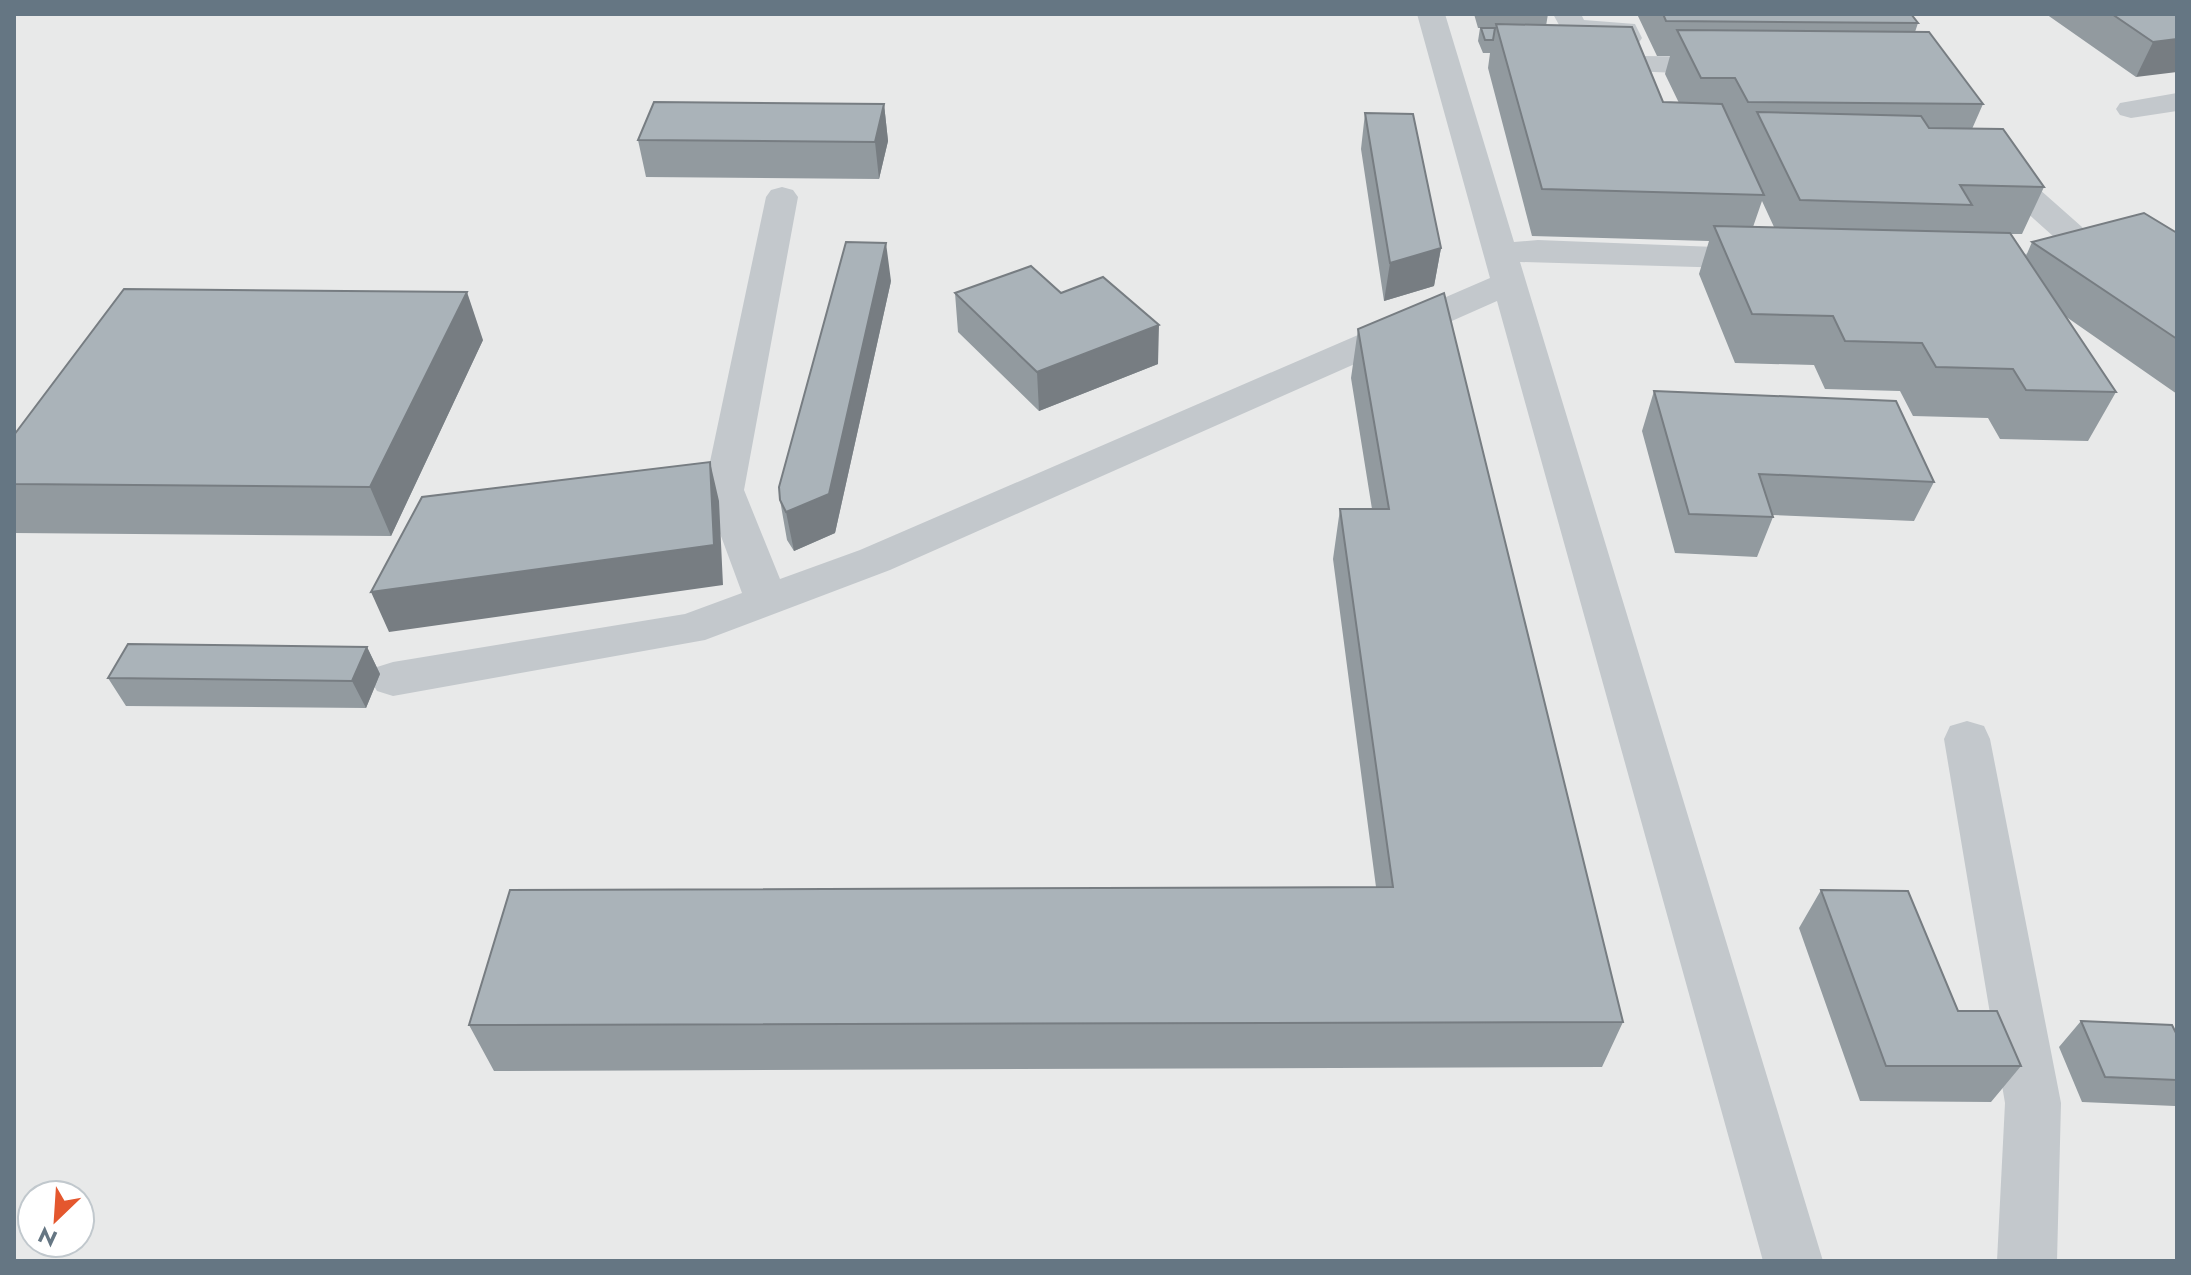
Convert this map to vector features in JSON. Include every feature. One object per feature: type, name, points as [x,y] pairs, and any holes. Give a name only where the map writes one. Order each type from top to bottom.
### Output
[{"type":"street","points":[[1431,14],[1793,1261]]},
{"type":"street","points":[[1567,14],[1574,28],[1625,30],[1647,79],[1751,67]]},
{"type":"street","points":[[2131,109],[2177,102]]},
{"type":"street","points":[[1978,152],[2070,234],[2072,250],[2037,262],[2009,266]]},
{"type":"street","points":[[767,601],[724,490],[782,197]]},
{"type":"street","points":[[393,679],[690,629],[767,601],[875,560],[1538,250],[1774,251]]},
{"type":"street","points":[[1967,739],[2033,1103],[2027,1261]]},
{"type":"shaded area","points":[[14,14],[2177,14],[2177,1261],[14,1261]]},
{"type":"building","points":[[1663,14],[1911,14],[1918,23],[1666,21]]},
{"type":"building","points":[[2112,14],[2177,14],[2177,39],[2153,42]]},
{"type":"building","points":[[1496,24],[1632,27],[1663,102],[1722,104],[1764,195],[1542,189]]},
{"type":"building","points":[[1481,28],[1495,28],[1493,40],[1485,40]]},
{"type":"building","points":[[1677,30],[1929,32],[1983,104],[1748,102],[1735,78],[1701,78]]},
{"type":"building","points":[[654,102],[884,104],[875,142],[638,140]]},
{"type":"building","points":[[1757,112],[1921,116],[1929,128],[2003,129],[2044,187],[1960,185],[1972,205],[1800,200]]},
{"type":"building","points":[[1365,113],[1413,114],[1441,248],[1390,263]]},
{"type":"building","points":[[2144,213],[2177,233],[2177,339],[2032,242]]},
{"type":"building","points":[[1714,226],[2010,233],[2116,392],[2026,390],[2013,369],[1936,367],[1922,343],[1845,341],[1833,316],[1752,314]]},
{"type":"building","points":[[846,242],[886,243],[829,494],[786,512],[780,500],[779,487]]},
{"type":"building","points":[[1031,266],[1061,293],[1103,277],[1159,325],[1037,372],[955,293]]},
{"type":"building","points":[[124,289],[467,292],[370,487],[14,484],[14,435]]},
{"type":"building","points":[[1444,293],[1623,1022],[469,1025],[510,890],[1393,887],[1340,509],[1389,509],[1358,329]]},
{"type":"building","points":[[1654,391],[1896,401],[1934,482],[1759,474],[1773,517],[1689,514]]},
{"type":"building","points":[[710,462],[714,545],[371,592],[422,497]]},
{"type":"building","points":[[128,644],[367,647],[352,681],[108,678]]},
{"type":"building","points":[[1821,890],[1908,891],[1958,1011],[1997,1011],[2021,1066],[1886,1066]]},
{"type":"building","points":[[2081,1021],[2172,1025],[2177,1035],[2177,1080],[2105,1077]]}]
